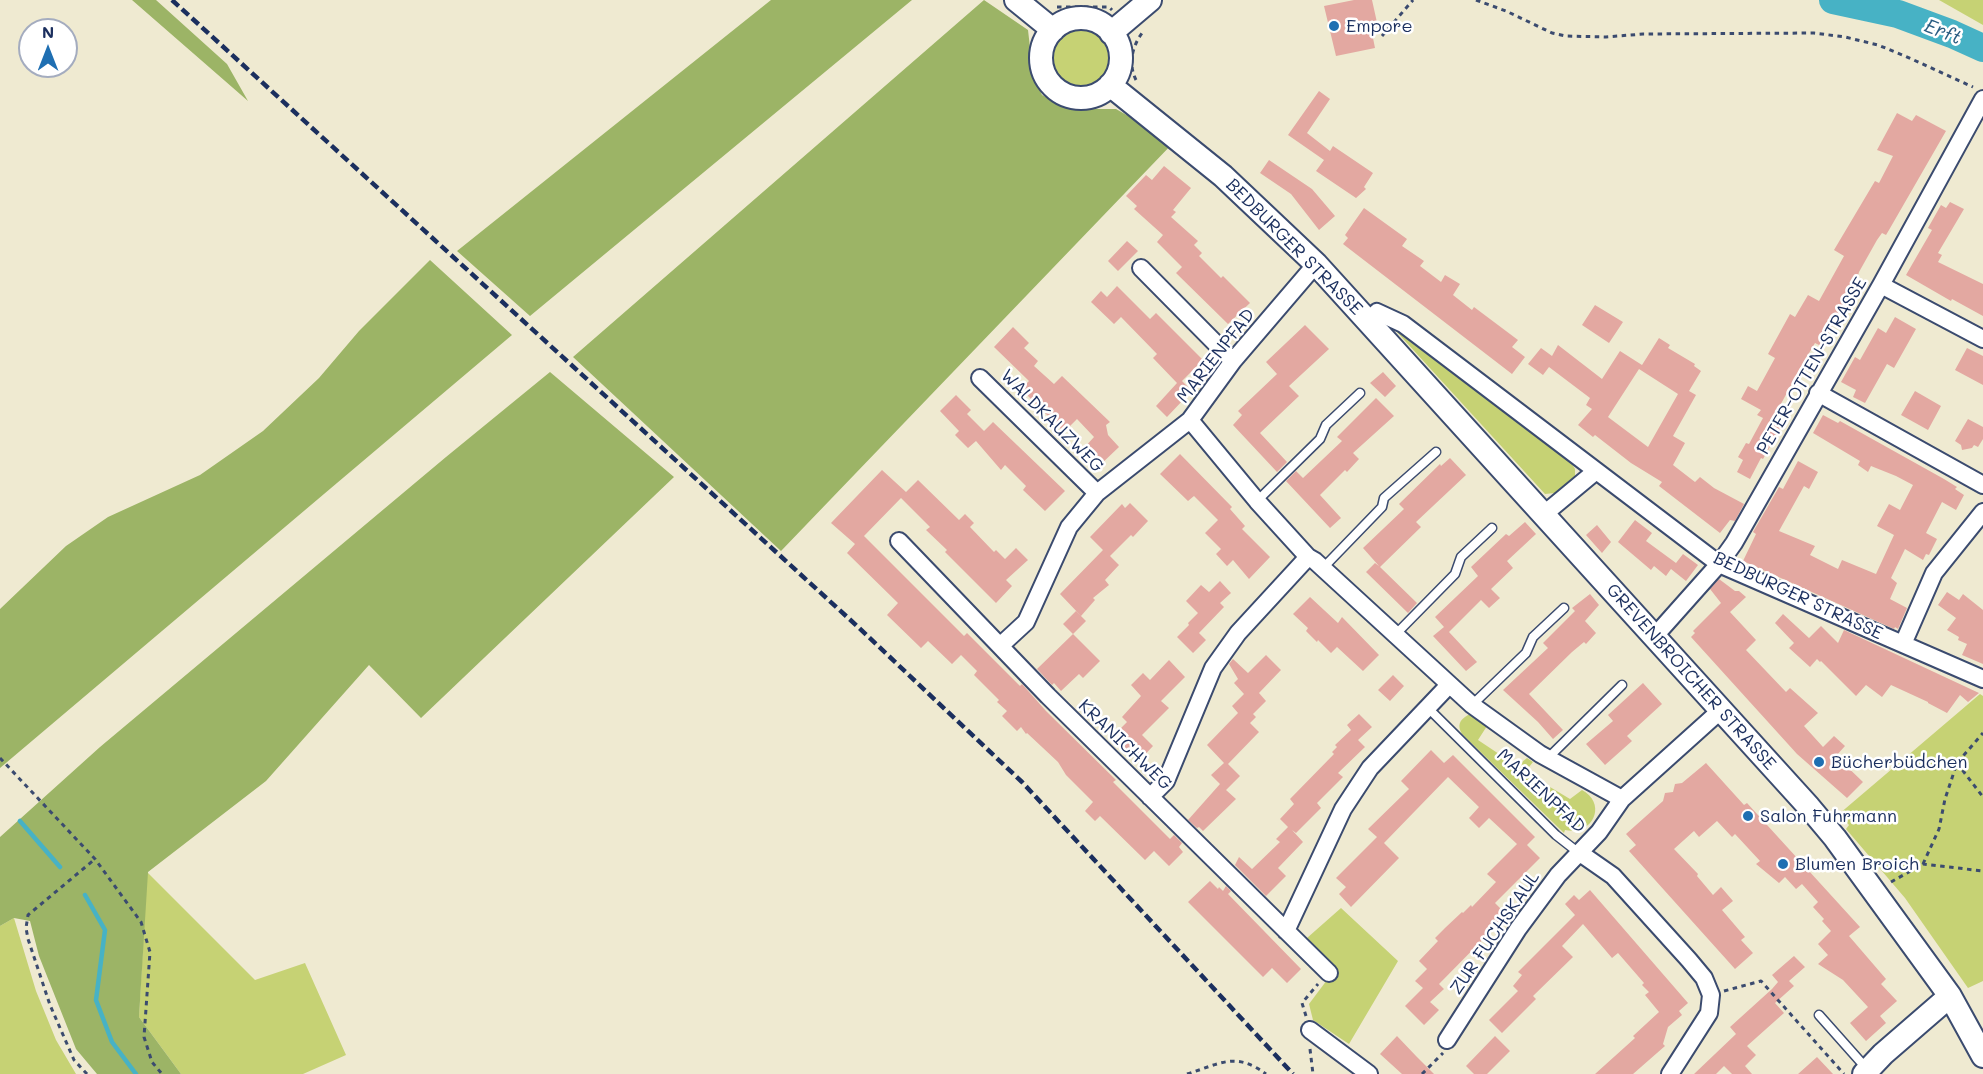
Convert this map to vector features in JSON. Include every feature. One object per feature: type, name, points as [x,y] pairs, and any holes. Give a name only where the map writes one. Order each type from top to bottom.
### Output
[{"type":"main road","points":[[1118,28],[1078,19],[1065,22],[1053,30],[1043,45],[1041,62],[1047,80],[1065,95],[1078,98],[1090,97],[1103,91],[1117,75],[1120,57],[1118,28],[1150,0]]},
{"type":"main road","points":[[1021,4],[1053,30]]},
{"type":"main road","name":"BEDBURGER STRASSE","points":[[1110,85],[1223,176],[1316,264],[1369,321]]},
{"type":"main road","name":"GREVENBROICHER STRASSE","points":[[1369,321],[1835,838],[1950,996],[1983,1056]]},
{"type":"main road","points":[[1865,1072],[1950,996]]},
{"type":"street","name":"PETER-OTTEN-STRASSE","points":[[1654,637],[1719,564],[1734,543],[1881,285],[1978,93]]},
{"type":"street","name":"MARIENPFAD","points":[[1316,264],[1233,361],[1190,420],[1257,501],[1308,557],[1396,634],[1449,685],[1472,705],[1548,758],[1622,799]]},
{"type":"street","points":[[1141,268],[1233,361]]},
{"type":"street","points":[[1881,285],[1983,339]]},
{"type":"street","name":"BEDBURGER STRASSE","points":[[1369,321],[1377,312],[1403,324],[1719,564],[1983,679]]},
{"type":"street","name":"WALDKAUZWEG","points":[[980,378],[1097,493]]},
{"type":"street","points":[[1818,393],[1983,485]]},
{"type":"street","points":[[1000,646],[1026,622],[1069,527],[1097,493],[1190,420]]},
{"type":"street","points":[[1543,515],[1596,471]]},
{"type":"street","points":[[1903,644],[1934,573],[1983,512]]},
{"type":"street","name":"KRANICHWEG","points":[[899,541],[1048,696],[1329,973]]},
{"type":"street","points":[[1150,797],[1166,781],[1213,669],[1238,633],[1308,557]]},
{"type":"street","points":[[1286,931],[1349,801],[1370,768],[1449,685]]},
{"type":"street","name":"MARIENPFAD","points":[[1580,853],[1599,832],[1622,799],[1721,710]]},
{"type":"street","points":[[1580,853],[1613,876],[1704,978],[1711,995],[1709,1013],[1670,1074]]},
{"type":"street","name":"ZUR FUCHSKAUL","points":[[1447,1040],[1518,929],[1558,875],[1580,853]]},
{"type":"street","points":[[1310,1030],[1369,1074]]},
{"type":"lane","points":[[1257,501],[1320,439],[1326,425],[1360,393]]},
{"type":"lane","points":[[1323,568],[1382,507],[1384,498],[1437,452]]},
{"type":"lane","points":[[1396,634],[1455,574],[1461,557],[1492,528]]},
{"type":"lane","points":[[1472,705],[1526,653],[1533,637],[1564,608]]},
{"type":"lane","name":"MARIENPFAD","points":[[1548,758],[1622,685]]},
{"type":"lane","name":"MARIENPFAD","points":[[1428,708],[1556,835],[1580,853]]},
{"type":"lane","points":[[1819,1015],[1865,1072]]},
{"type":"path","points":[[1382,36],[1413,0]]},
{"type":"path","points":[[1476,0],[1506,11],[1551,33],[1566,36],[1606,38],[1643,34],[1814,33],[1845,38],[1878,45],[1905,56],[1978,93]]},
{"type":"path","points":[[1055,7],[1109,7],[1118,28]]},
{"type":"path","points":[[1923,864],[1939,829],[1945,799],[1957,763],[1983,733]]},
{"type":"path","points":[[0,758],[95,859],[141,922],[150,952],[144,1036],[152,1062],[162,1074]]},
{"type":"path","points":[[1957,763],[1983,797]]},
{"type":"path","points":[[87,1074],[74,1060],[50,1005],[26,928],[28,915],[95,859]]},
{"type":"path","points":[[1891,882],[1923,864],[1983,871]]},
{"type":"path","points":[[1310,1030],[1302,1003],[1329,973]]},
{"type":"path","points":[[1711,995],[1761,981],[1844,1074]]},
{"type":"path","points":[[1422,1074],[1443,1053],[1447,1040]]},
{"type":"path","points":[[1187,1074],[1238,1060],[1254,1065],[1266,1074]]},
{"type":"green space","points":[[132,0],[156,0],[227,64],[248,101]]},
{"type":"green space","points":[[771,0],[912,0],[530,316],[457,251]]},
{"type":"green space","points":[[984,0],[1028,30],[1033,74],[1042,95],[1069,109],[1116,109],[1174,142],[781,551],[573,357]]},
{"type":"green space","points":[[1939,0],[1983,0],[1983,25]]},
{"type":"green space","points":[[1074,28],[1086,28],[1097,33],[1105,41],[1110,58],[1108,70],[1097,83],[1086,88],[1074,88],[1063,83],[1055,75],[1050,64],[1050,52],[1055,41],[1063,33]]},
{"type":"green space","points":[[430,260],[512,335],[0,768],[0,609],[66,546],[108,517],[200,475],[263,431],[319,378],[359,331]]},
{"type":"green space","points":[[1395,330],[1572,464],[1575,476],[1555,493],[1545,494]]},
{"type":"green space","points":[[550,372],[674,477],[421,718],[369,665],[266,781],[148,872],[139,1017],[181,1074],[97,1074],[76,1049],[39,956],[30,921],[14,918],[0,926],[0,837],[100,747]]},
{"type":"green space","points":[[1980,694],[1983,696],[1983,981],[1968,988],[1905,898],[1846,829],[1849,825],[1839,814]]},
{"type":"green space","points":[[1468,715],[1474,715],[1487,726],[1478,740],[1517,766],[1527,758],[1533,762],[1525,772],[1570,799],[1582,790],[1590,796],[1595,810],[1590,823],[1575,831],[1565,830],[1564,833],[1462,734],[1460,723]]},
{"type":"green space","points":[[147,872],[255,980],[305,963],[346,1055],[303,1074],[181,1074],[139,1017]]},
{"type":"green space","points":[[1341,908],[1398,961],[1349,1044],[1313,1020],[1309,1004],[1336,968],[1307,938]]},
{"type":"green space","points":[[14,918],[36,991],[56,1040],[76,1074],[0,1074],[0,926]]},
{"type":"building","points":[[1354,0],[1372,0],[1378,27],[1371,28],[1375,48],[1336,56],[1324,6]]},
{"type":"building","points":[[1319,91],[1330,99],[1307,133],[1330,151],[1333,146],[1373,173],[1364,187],[1366,189],[1356,198],[1316,171],[1324,160],[1288,135]]},
{"type":"building","points":[[1897,113],[1912,121],[1916,115],[1946,131],[1886,235],[1882,233],[1877,240],[1859,272],[1857,279],[1861,281],[1846,308],[1843,307],[1821,346],[1815,343],[1802,365],[1776,413],[1786,419],[1750,479],[1737,472],[1743,460],[1738,457],[1746,443],[1749,444],[1763,418],[1757,415],[1761,410],[1741,399],[1748,386],[1757,391],[1775,358],[1768,354],[1790,314],[1795,317],[1808,295],[1819,301],[1844,256],[1834,250],[1875,181],[1879,183],[1893,156],[1877,150]]},
{"type":"building","points":[[1269,160],[1312,189],[1335,216],[1319,230],[1291,194],[1260,173]]},
{"type":"building","points":[[1164,166],[1191,188],[1173,210],[1176,212],[1171,217],[1198,241],[1194,245],[1202,253],[1199,256],[1250,303],[1228,324],[1176,273],[1182,267],[1157,242],[1163,235],[1134,209],[1137,206],[1126,196],[1146,175],[1152,180]]},
{"type":"building","points":[[1950,202],[1964,209],[1938,253],[1942,255],[1938,262],[1983,284],[1983,316],[1906,275],[1932,230],[1928,228],[1941,205],[1946,208]]},
{"type":"building","points":[[1364,208],[1407,239],[1402,246],[1424,261],[1420,266],[1441,282],[1445,275],[1460,284],[1453,295],[1472,310],[1474,307],[1518,340],[1512,347],[1525,357],[1512,374],[1343,244],[1348,238],[1345,235]]},
{"type":"building","points":[[1127,241],[1138,251],[1118,271],[1108,261]]},
{"type":"building","points":[[1117,286],[1150,319],[1156,313],[1203,360],[1182,381],[1190,389],[1183,395],[1185,398],[1167,417],[1156,406],[1177,383],[1153,358],[1157,354],[1121,317],[1114,324],[1091,302],[1101,291],[1107,297]]},
{"type":"building","points":[[1595,305],[1623,322],[1609,343],[1582,325]]},
{"type":"building","points":[[1895,317],[1916,329],[1894,368],[1887,364],[1865,403],[1853,397],[1856,390],[1841,382],[1855,357],[1860,360],[1878,328],[1886,333]]},
{"type":"building","points":[[1305,325],[1329,349],[1289,386],[1299,396],[1260,433],[1287,462],[1277,472],[1233,425],[1242,415],[1238,411],[1277,374],[1266,362]]},
{"type":"building","points":[[1013,327],[1029,343],[1024,348],[1038,361],[1034,366],[1054,384],[1062,376],[1110,422],[1106,425],[1108,435],[1119,447],[1099,466],[1083,449],[1094,437],[1077,419],[1064,432],[1021,389],[1029,381],[994,347]]},
{"type":"building","points":[[1659,338],[1670,345],[1668,348],[1695,364],[1694,366],[1701,371],[1689,391],[1696,395],[1673,436],[1685,443],[1673,465],[1695,482],[1700,477],[1714,488],[1744,504],[1735,521],[1730,520],[1720,533],[1659,486],[1662,482],[1578,425],[1592,409],[1586,405],[1590,398],[1549,367],[1543,375],[1528,364],[1541,348],[1552,356],[1558,345],[1602,379],[1620,351],[1642,365]],"holes":[[[1639,369],[1678,394],[1648,447],[1608,417]]]},
{"type":"building","points":[[1967,348],[1983,356],[1983,385],[1955,370]]},
{"type":"building","points":[[1383,372],[1396,386],[1385,397],[1370,383]]},
{"type":"building","points":[[1915,391],[1941,406],[1928,430],[1901,415]]},
{"type":"building","points":[[956,395],[971,410],[967,414],[984,431],[993,422],[1065,491],[1045,511],[1023,490],[1026,486],[1005,465],[1001,470],[976,441],[968,448],[955,435],[959,431],[940,411]]},
{"type":"building","points":[[1376,398],[1394,416],[1353,453],[1359,459],[1320,495],[1341,518],[1330,528],[1286,481],[1296,471],[1303,478],[1342,441],[1337,437]]},
{"type":"building","points":[[1823,415],[1838,423],[1840,421],[1944,479],[1957,487],[1955,489],[1964,495],[1956,510],[1942,502],[1926,533],[1937,539],[1929,555],[1926,554],[1923,560],[1905,549],[1891,578],[1897,583],[1890,599],[1907,608],[1898,629],[1743,561],[1756,534],[1753,532],[1779,487],[1783,489],[1798,461],[1818,472],[1809,489],[1804,486],[1779,531],[1815,546],[1810,555],[1838,569],[1842,560],[1876,574],[1894,535],[1877,526],[1889,504],[1900,510],[1913,485],[1871,466],[1868,472],[1858,465],[1860,461],[1813,433]]},
{"type":"building","points":[[1968,419],[1983,427],[1983,439],[1978,447],[1974,445],[1972,448],[1962,450],[1961,445],[1955,441]]},
{"type":"building","points":[[1180,454],[1232,507],[1230,509],[1245,526],[1242,529],[1270,557],[1249,579],[1233,560],[1227,566],[1216,554],[1221,549],[1205,533],[1218,520],[1194,496],[1188,501],[1160,474]]},
{"type":"building","points":[[1450,458],[1466,475],[1416,522],[1421,527],[1380,567],[1417,603],[1408,613],[1366,572],[1375,563],[1379,566],[1363,548],[1404,509],[1399,504],[1440,464],[1441,466]]},
{"type":"building","points":[[882,470],[906,492],[918,480],[959,520],[965,514],[974,523],[970,527],[994,552],[996,550],[1005,559],[1016,548],[1028,560],[1006,580],[1012,586],[996,603],[945,552],[947,550],[926,530],[930,527],[901,498],[864,536],[964,636],[967,633],[1020,686],[1022,684],[1116,780],[1113,782],[1170,839],[1174,835],[1182,843],[1179,847],[1183,852],[1169,866],[1154,851],[1145,860],[1100,816],[1095,821],[1085,811],[1093,802],[1066,775],[1058,762],[1021,727],[1017,731],[1002,716],[1007,711],[974,675],[977,671],[961,655],[952,664],[928,641],[921,648],[887,615],[898,603],[847,553],[855,544],[831,523]]},
{"type":"building","points":[[1130,503],[1148,521],[1110,556],[1119,565],[1105,580],[1109,585],[1093,598],[1095,600],[1081,616],[1060,594],[1103,550],[1090,537],[1122,504],[1125,508]]},
{"type":"building","points":[[1635,520],[1652,533],[1646,541],[1676,563],[1683,554],[1698,565],[1686,581],[1671,569],[1666,576],[1654,566],[1651,570],[1618,542]]},
{"type":"building","points":[[1525,522],[1536,534],[1507,561],[1513,568],[1491,589],[1500,598],[1489,608],[1481,600],[1449,632],[1477,662],[1466,671],[1433,636],[1444,627],[1435,617],[1478,576],[1471,567],[1506,534],[1509,536]]},
{"type":"building","points":[[1597,525],[1611,542],[1602,553],[1586,535]]},
{"type":"building","points":[[1719,579],[1746,597],[1730,612],[1756,640],[1746,650],[1786,692],[1790,688],[1818,713],[1804,726],[1823,747],[1834,736],[1845,746],[1836,756],[1863,782],[1847,798],[1797,754],[1691,637],[1695,633],[1693,631],[1721,603],[1710,589]]},
{"type":"building","points":[[1220,581],[1231,593],[1220,603],[1224,607],[1199,633],[1206,640],[1193,653],[1177,637],[1198,613],[1186,601],[1201,585],[1209,592]]},
{"type":"building","points":[[1947,592],[1959,600],[1963,594],[1983,610],[1983,664],[1962,655],[1967,644],[1958,640],[1959,637],[1947,630],[1956,618],[1938,605]]},
{"type":"building","points":[[1590,594],[1599,605],[1585,621],[1596,633],[1586,644],[1584,642],[1572,652],[1529,694],[1563,730],[1553,739],[1503,690],[1548,648],[1543,643],[1575,611],[1572,608]]},
{"type":"building","points":[[1310,597],[1338,623],[1342,617],[1379,655],[1363,671],[1337,647],[1331,653],[1318,640],[1317,642],[1306,631],[1308,628],[1293,614]]},
{"type":"building","points":[[1076,611],[1086,621],[1073,634],[1063,624]]},
{"type":"building","points":[[1783,614],[1809,638],[1821,626],[1838,643],[1844,630],[1979,693],[1968,702],[1960,695],[1947,713],[1891,685],[1882,697],[1866,685],[1856,696],[1821,661],[1817,659],[1810,667],[1789,648],[1794,643],[1775,623]]},
{"type":"building","points":[[1073,634],[1100,661],[1083,678],[1079,674],[1061,691],[1037,669]]},
{"type":"building","points":[[1266,655],[1281,670],[1259,693],[1266,701],[1253,714],[1256,717],[1250,723],[1259,732],[1228,764],[1240,776],[1226,790],[1236,799],[1203,831],[1188,820],[1220,784],[1211,775],[1224,763],[1207,745],[1238,713],[1232,706],[1244,694],[1234,683],[1238,679],[1229,664],[1233,659],[1248,673]]},
{"type":"building","points":[[1169,660],[1185,677],[1161,701],[1169,708],[1142,735],[1153,746],[1139,761],[1113,736],[1127,722],[1122,717],[1141,696],[1131,685],[1143,673],[1150,680]]},
{"type":"building","points":[[1393,675],[1404,686],[1390,701],[1378,690]]},
{"type":"building","points":[[1643,683],[1662,704],[1627,736],[1632,741],[1605,765],[1586,744],[1613,721],[1608,715]]},
{"type":"building","points":[[1359,714],[1372,727],[1358,740],[1365,747],[1338,773],[1343,777],[1317,803],[1321,808],[1296,833],[1292,830],[1303,842],[1278,868],[1286,876],[1266,896],[1235,865],[1239,857],[1252,869],[1280,842],[1276,839],[1288,827],[1280,819],[1294,804],[1290,799],[1334,754],[1332,752],[1337,747],[1335,745],[1351,730],[1347,725]]},
{"type":"building","points":[[1431,750],[1444,763],[1453,755],[1535,837],[1527,845],[1540,858],[1495,903],[1507,915],[1439,984],[1444,989],[1430,1002],[1439,1010],[1424,1025],[1405,1006],[1423,988],[1415,981],[1427,969],[1419,961],[1438,941],[1435,938],[1462,912],[1471,905],[1472,907],[1496,882],[1487,874],[1517,844],[1489,818],[1479,828],[1469,818],[1479,807],[1448,777],[1384,843],[1399,858],[1351,907],[1339,894],[1346,887],[1336,878],[1377,837],[1368,829],[1409,789],[1401,781]]},
{"type":"building","points":[[1706,763],[1744,805],[1747,803],[1860,927],[1849,936],[1886,979],[1881,984],[1897,1001],[1880,1016],[1886,1023],[1866,1041],[1850,1023],[1868,1007],[1843,980],[1818,964],[1828,955],[1818,944],[1831,931],[1813,907],[1818,902],[1802,884],[1796,889],[1785,877],[1779,883],[1756,864],[1760,861],[1735,834],[1732,837],[1717,821],[1699,837],[1694,831],[1674,849],[1698,874],[1697,876],[1713,895],[1721,887],[1733,901],[1722,910],[1745,937],[1741,940],[1753,953],[1735,969],[1629,851],[1636,845],[1626,834],[1663,801],[1665,793],[1673,792],[1675,784],[1682,783]]},
{"type":"building","points":[[1210,881],[1223,891],[1226,886],[1231,891],[1228,894],[1301,969],[1287,983],[1272,968],[1263,977],[1188,902]]},
{"type":"building","points":[[1590,890],[1688,1003],[1679,1011],[1682,1015],[1668,1027],[1663,1044],[1665,1046],[1633,1074],[1595,1074],[1635,1038],[1633,1036],[1659,1012],[1645,995],[1649,992],[1642,985],[1644,983],[1618,953],[1612,958],[1583,924],[1562,946],[1573,957],[1533,996],[1536,999],[1502,1033],[1489,1020],[1518,991],[1513,986],[1522,975],[1518,972],[1575,915],[1565,904],[1574,895],[1579,900]]},
{"type":"building","points":[[1794,956],[1805,967],[1789,981],[1794,986],[1775,1003],[1784,1013],[1747,1046],[1756,1055],[1745,1066],[1752,1074],[1732,1074],[1724,1066],[1716,1074],[1694,1074],[1736,1034],[1730,1027],[1772,989],[1778,982],[1772,975]]},
{"type":"building","points":[[1397,1036],[1434,1074],[1402,1074],[1380,1054]]},
{"type":"building","points":[[1495,1036],[1510,1051],[1487,1074],[1474,1074],[1466,1066]]},
{"type":"building","points":[[1817,1057],[1833,1074],[1798,1074]]},
{"type":"waterway","name":"Erft","points":[[1833,0],[1898,14],[1983,48]]},
{"type":"waterway","points":[[20,821],[60,867]]},
{"type":"waterway","points":[[85,895],[105,930],[96,1000],[112,1042],[136,1074]]},
{"type":"railway","points":[[172,0],[857,626],[1022,782],[1293,1074]]},
{"type":"place","name":"Empore","points":[[1334,26]]},
{"type":"place","name":"Bücherbüdchen","points":[[1819,762]]},
{"type":"place","name":"Salon Fuhrmann","points":[[1748,816]]},
{"type":"place","name":"Blumen Broich","points":[[1783,864]]}]
